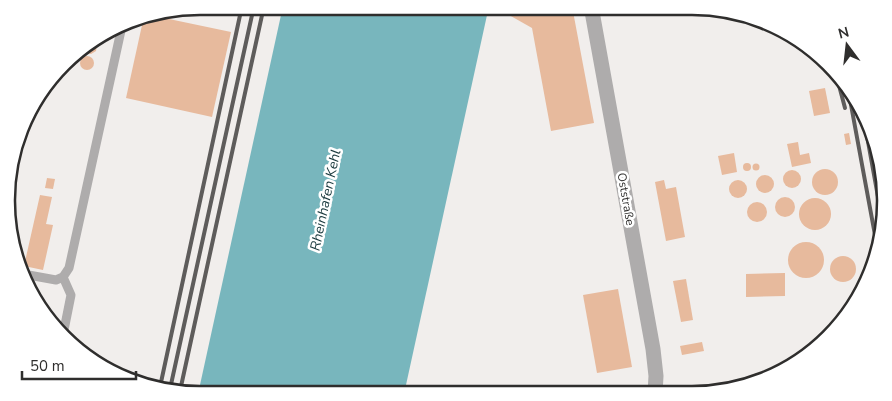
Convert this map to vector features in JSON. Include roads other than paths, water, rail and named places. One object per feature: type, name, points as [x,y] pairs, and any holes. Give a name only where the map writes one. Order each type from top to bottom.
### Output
[{"type":"street","name":"Oststraße","points":[[593,15],[653,349],[655,386]]},
{"type":"lane","points":[[31,275],[56,280],[63,277],[69,268],[120,33]]},
{"type":"lane","points":[[63,277],[71,295],[65,327]]},
{"type":"water","name":"Rheinhafen Kehl","points":[[281,15],[487,15],[406,386],[200,386]]},
{"type":"railway","points":[[161,382],[240,15]]},
{"type":"railway","points":[[171,383],[252,15]]},
{"type":"railway","points":[[181,385],[262,15]]},
{"type":"railway","points":[[840,89],[845,108]]},
{"type":"railway","points":[[851,107],[874,230]]},
{"type":"railway","points":[[869,146],[877,191]]}]
